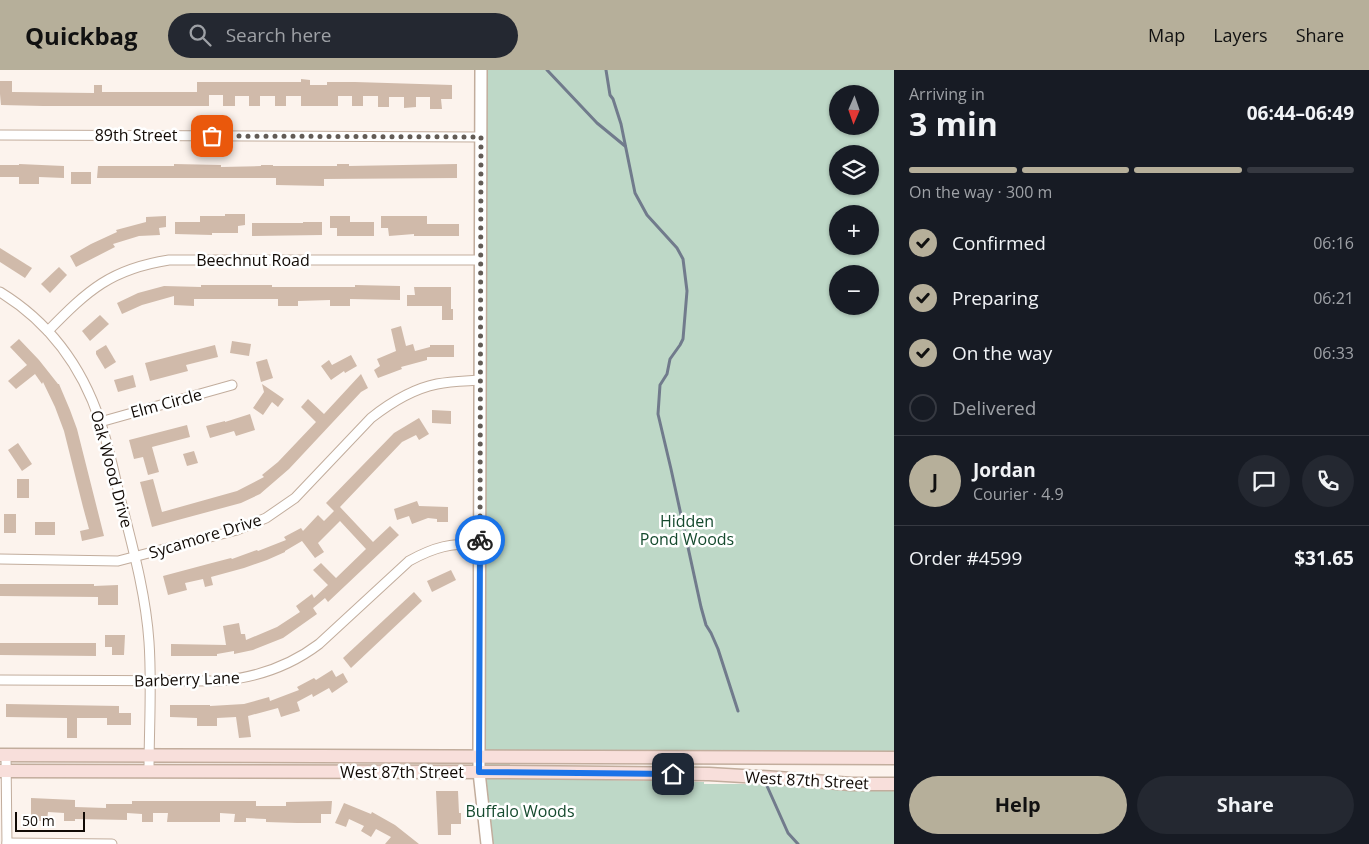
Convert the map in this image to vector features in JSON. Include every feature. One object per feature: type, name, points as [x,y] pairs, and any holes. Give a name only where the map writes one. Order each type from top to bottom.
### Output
[{"type":"main road","name":"West 87th Street","points":[[3,755],[894,758]]},
{"type":"main road","name":"West 87th Street","points":[[4,771],[709,774],[851,784],[894,784]]},
{"type":"street","points":[[481,70],[479,772],[487,844]]},
{"type":"street","name":"89th Street","points":[[0,135],[481,137]]},
{"type":"street","name":"Beechnut Road","points":[[48,331],[80,299],[102,283],[137,266],[153,262],[169,260],[481,260]]},
{"type":"street","name":"Oak Wood Drive","points":[[0,292],[36,318],[71,360],[90,395],[100,422],[134,557],[147,620],[150,681],[149,771]]},
{"type":"street","name":"Sycamore Drive","points":[[0,559],[118,561],[236,530],[266,518],[295,498],[371,418],[383,408],[400,398],[438,384],[480,380]]},
{"type":"street","name":"Elm Circle","points":[[100,422],[232,385]]},
{"type":"street","name":"Barberry Lane","points":[[0,680],[218,681],[233,680],[265,672],[306,654],[330,636],[409,561],[438,547],[480,543]]},
{"type":"street","points":[[3,755],[7,843],[112,844]]},
{"type":"green space","name":"Hidden Pond Woods","points":[[482,70],[894,70],[894,754],[510,764],[509,778],[704,782],[704,784],[894,789],[894,844],[489,844],[482,764]]},
{"type":"building","points":[[301,79],[310,80],[310,85],[327,85],[327,82],[355,82],[452,85],[452,99],[441,99],[442,109],[430,109],[430,97],[416,97],[416,107],[404,108],[404,97],[389,97],[389,107],[378,107],[378,96],[363,96],[363,106],[352,106],[352,96],[338,96],[338,106],[301,106],[301,96],[286,96],[286,106],[275,106],[275,96],[260,96],[260,106],[249,106],[249,96],[235,96],[235,106],[223,106],[223,95],[209,95],[209,106],[43,106],[1,105],[0,94],[0,81],[12,81],[12,92],[94,93],[94,85],[102,85],[102,92],[197,92],[197,82],[301,82]]},
{"type":"building","points":[[174,164],[221,165],[221,167],[261,165],[337,166],[337,164],[349,164],[349,166],[457,164],[457,178],[324,179],[324,186],[276,185],[276,178],[97,178],[98,166],[174,166]]},
{"type":"building","points":[[0,165],[64,166],[64,178],[39,177],[39,184],[19,184],[19,177],[0,177]]},
{"type":"building","points":[[71,172],[91,172],[91,184],[71,184]]},
{"type":"building","points":[[225,214],[245,214],[245,225],[238,226],[238,233],[212,233],[212,235],[175,234],[175,222],[200,222],[200,216],[225,216]]},
{"type":"building","points":[[166,216],[166,227],[159,228],[160,235],[139,236],[113,244],[115,247],[76,267],[70,256],[117,232],[116,230],[146,222],[146,217]]},
{"type":"building","points":[[330,216],[350,216],[350,222],[374,222],[374,236],[337,236],[337,228],[330,228]]},
{"type":"building","points":[[381,216],[427,216],[427,224],[459,224],[459,236],[414,236],[414,234],[389,236],[388,228],[381,228]]},
{"type":"building","points":[[322,222],[322,235],[252,236],[252,223]]},
{"type":"building","points":[[0,248],[32,268],[25,278],[0,262]]},
{"type":"building","points":[[59,267],[67,275],[50,293],[41,284]]},
{"type":"building","points":[[201,285],[272,285],[272,287],[400,286],[400,300],[350,299],[350,306],[330,306],[330,300],[298,301],[298,306],[278,306],[278,299],[194,299],[194,306],[174,305],[174,296],[142,305],[122,314],[117,303],[138,293],[164,286],[201,287]]},
{"type":"building","points":[[414,287],[451,287],[453,320],[442,320],[442,306],[407,306],[407,295],[415,295]]},
{"type":"building","points":[[100,315],[109,324],[90,341],[82,331]]},
{"type":"building","points":[[401,326],[406,346],[413,344],[415,351],[430,347],[430,345],[454,345],[454,357],[427,357],[427,360],[401,367],[402,369],[378,378],[374,370],[380,366],[377,359],[396,351],[391,329]]},
{"type":"building","points":[[19,339],[59,384],[77,429],[104,536],[82,541],[80,531],[89,529],[64,431],[43,382],[42,384],[35,374],[16,389],[8,381],[27,365],[10,347]]},
{"type":"building","points":[[232,341],[251,344],[249,356],[230,353]]},
{"type":"building","points":[[106,345],[116,362],[105,369],[96,351]]},
{"type":"building","points":[[215,345],[218,357],[186,365],[188,371],[150,381],[145,363]]},
{"type":"building","points":[[351,355],[357,366],[345,373],[344,371],[331,380],[321,366],[329,360],[332,365]]},
{"type":"building","points":[[267,359],[273,378],[261,382],[256,362]]},
{"type":"building","points":[[361,374],[368,388],[361,392],[289,469],[260,494],[241,503],[152,527],[140,482],[153,479],[162,512],[237,491],[264,477],[262,475],[278,462],[316,422],[301,407],[308,399],[324,414]]},
{"type":"building","points":[[133,375],[136,387],[118,392],[114,380]]},
{"type":"building","points":[[262,384],[284,399],[278,407],[272,402],[263,415],[253,408],[264,392]]},
{"type":"building","points":[[432,410],[451,411],[451,424],[432,423]]},
{"type":"building","points":[[250,414],[255,430],[236,436],[234,431],[210,438],[206,426]]},
{"type":"building","points":[[419,418],[429,434],[419,440],[416,435],[402,442],[340,507],[373,542],[390,526],[399,535],[328,602],[325,598],[313,608],[317,614],[283,638],[253,650],[234,654],[234,651],[217,654],[217,656],[171,656],[171,644],[226,645],[223,626],[239,623],[241,634],[245,634],[246,640],[277,627],[300,612],[296,606],[312,594],[314,598],[328,585],[313,570],[321,563],[336,578],[366,549],[340,521],[318,543],[324,552],[315,558],[302,541],[285,552],[267,560],[211,577],[213,585],[205,587],[203,579],[185,583],[187,590],[168,595],[163,576],[232,559],[286,540],[284,537],[301,528],[303,531],[318,515],[324,521],[334,511],[326,503],[394,433]]},
{"type":"building","points":[[187,425],[190,437],[152,447],[159,472],[148,475],[143,457],[134,459],[129,440]]},
{"type":"building","points":[[18,443],[32,464],[22,471],[8,450]]},
{"type":"building","points":[[194,451],[198,463],[187,466],[183,454]]},
{"type":"building","points":[[17,479],[29,479],[29,498],[17,498]]},
{"type":"building","points":[[417,501],[419,506],[448,507],[448,522],[437,522],[437,519],[428,518],[412,524],[409,516],[397,520],[394,509]]},
{"type":"building","points":[[4,514],[16,514],[16,533],[4,533]]},
{"type":"building","points":[[35,522],[55,522],[55,535],[35,535]]},
{"type":"building","points":[[451,570],[456,580],[432,592],[427,581]]},
{"type":"building","points":[[0,584],[118,585],[118,605],[98,605],[98,597],[0,596]]},
{"type":"building","points":[[414,592],[422,601],[351,668],[343,658]]},
{"type":"building","points":[[105,635],[125,635],[124,655],[112,655],[112,647],[105,647]]},
{"type":"building","points":[[0,643],[96,643],[96,656],[0,655]]},
{"type":"building","points":[[332,670],[336,677],[343,673],[348,682],[332,693],[329,688],[313,697],[312,694],[297,702],[300,711],[281,717],[278,708],[248,716],[251,737],[239,738],[236,717],[217,718],[217,726],[197,726],[197,718],[170,717],[170,705],[210,706],[244,704],[269,697],[270,701],[299,690],[297,687],[314,678],[316,680]]},
{"type":"building","points":[[6,704],[119,706],[119,713],[131,713],[131,725],[107,725],[107,718],[77,718],[77,738],[67,738],[67,718],[6,717]]},
{"type":"building","points":[[436,791],[458,791],[461,824],[451,824],[451,835],[438,835]]},
{"type":"building","points":[[31,798],[75,800],[75,807],[106,808],[106,804],[132,804],[132,801],[256,801],[256,806],[286,806],[286,802],[332,801],[331,814],[321,814],[321,823],[266,822],[266,819],[246,818],[246,822],[234,822],[235,814],[220,813],[220,822],[167,822],[168,813],[153,813],[153,822],[142,822],[142,814],[127,813],[127,820],[75,819],[75,821],[64,821],[64,813],[48,812],[47,821],[31,821]]},
{"type":"building","points":[[344,803],[371,814],[372,812],[395,825],[419,844],[385,844],[391,837],[376,829],[371,837],[361,831],[364,826],[349,819],[346,827],[335,823]]},
{"type":"waterway","points":[[547,70],[597,123],[625,146]]},
{"type":"waterway","points":[[606,70],[610,95],[621,124],[635,193],[647,215],[677,248],[683,259],[687,291],[683,339],[670,359],[667,374],[660,385],[658,414],[701,607],[706,625],[718,649],[738,711]]},
{"type":"waterway","points":[[767,786],[788,833],[798,844]]},
{"type":"way so far","points":[[212,136],[481,137],[480,540]]},
{"type":"route","points":[[480,540],[479,772],[673,774]]},
{"type":"park label","name":"Buffalo Woods","points":[[520,811]]}]
